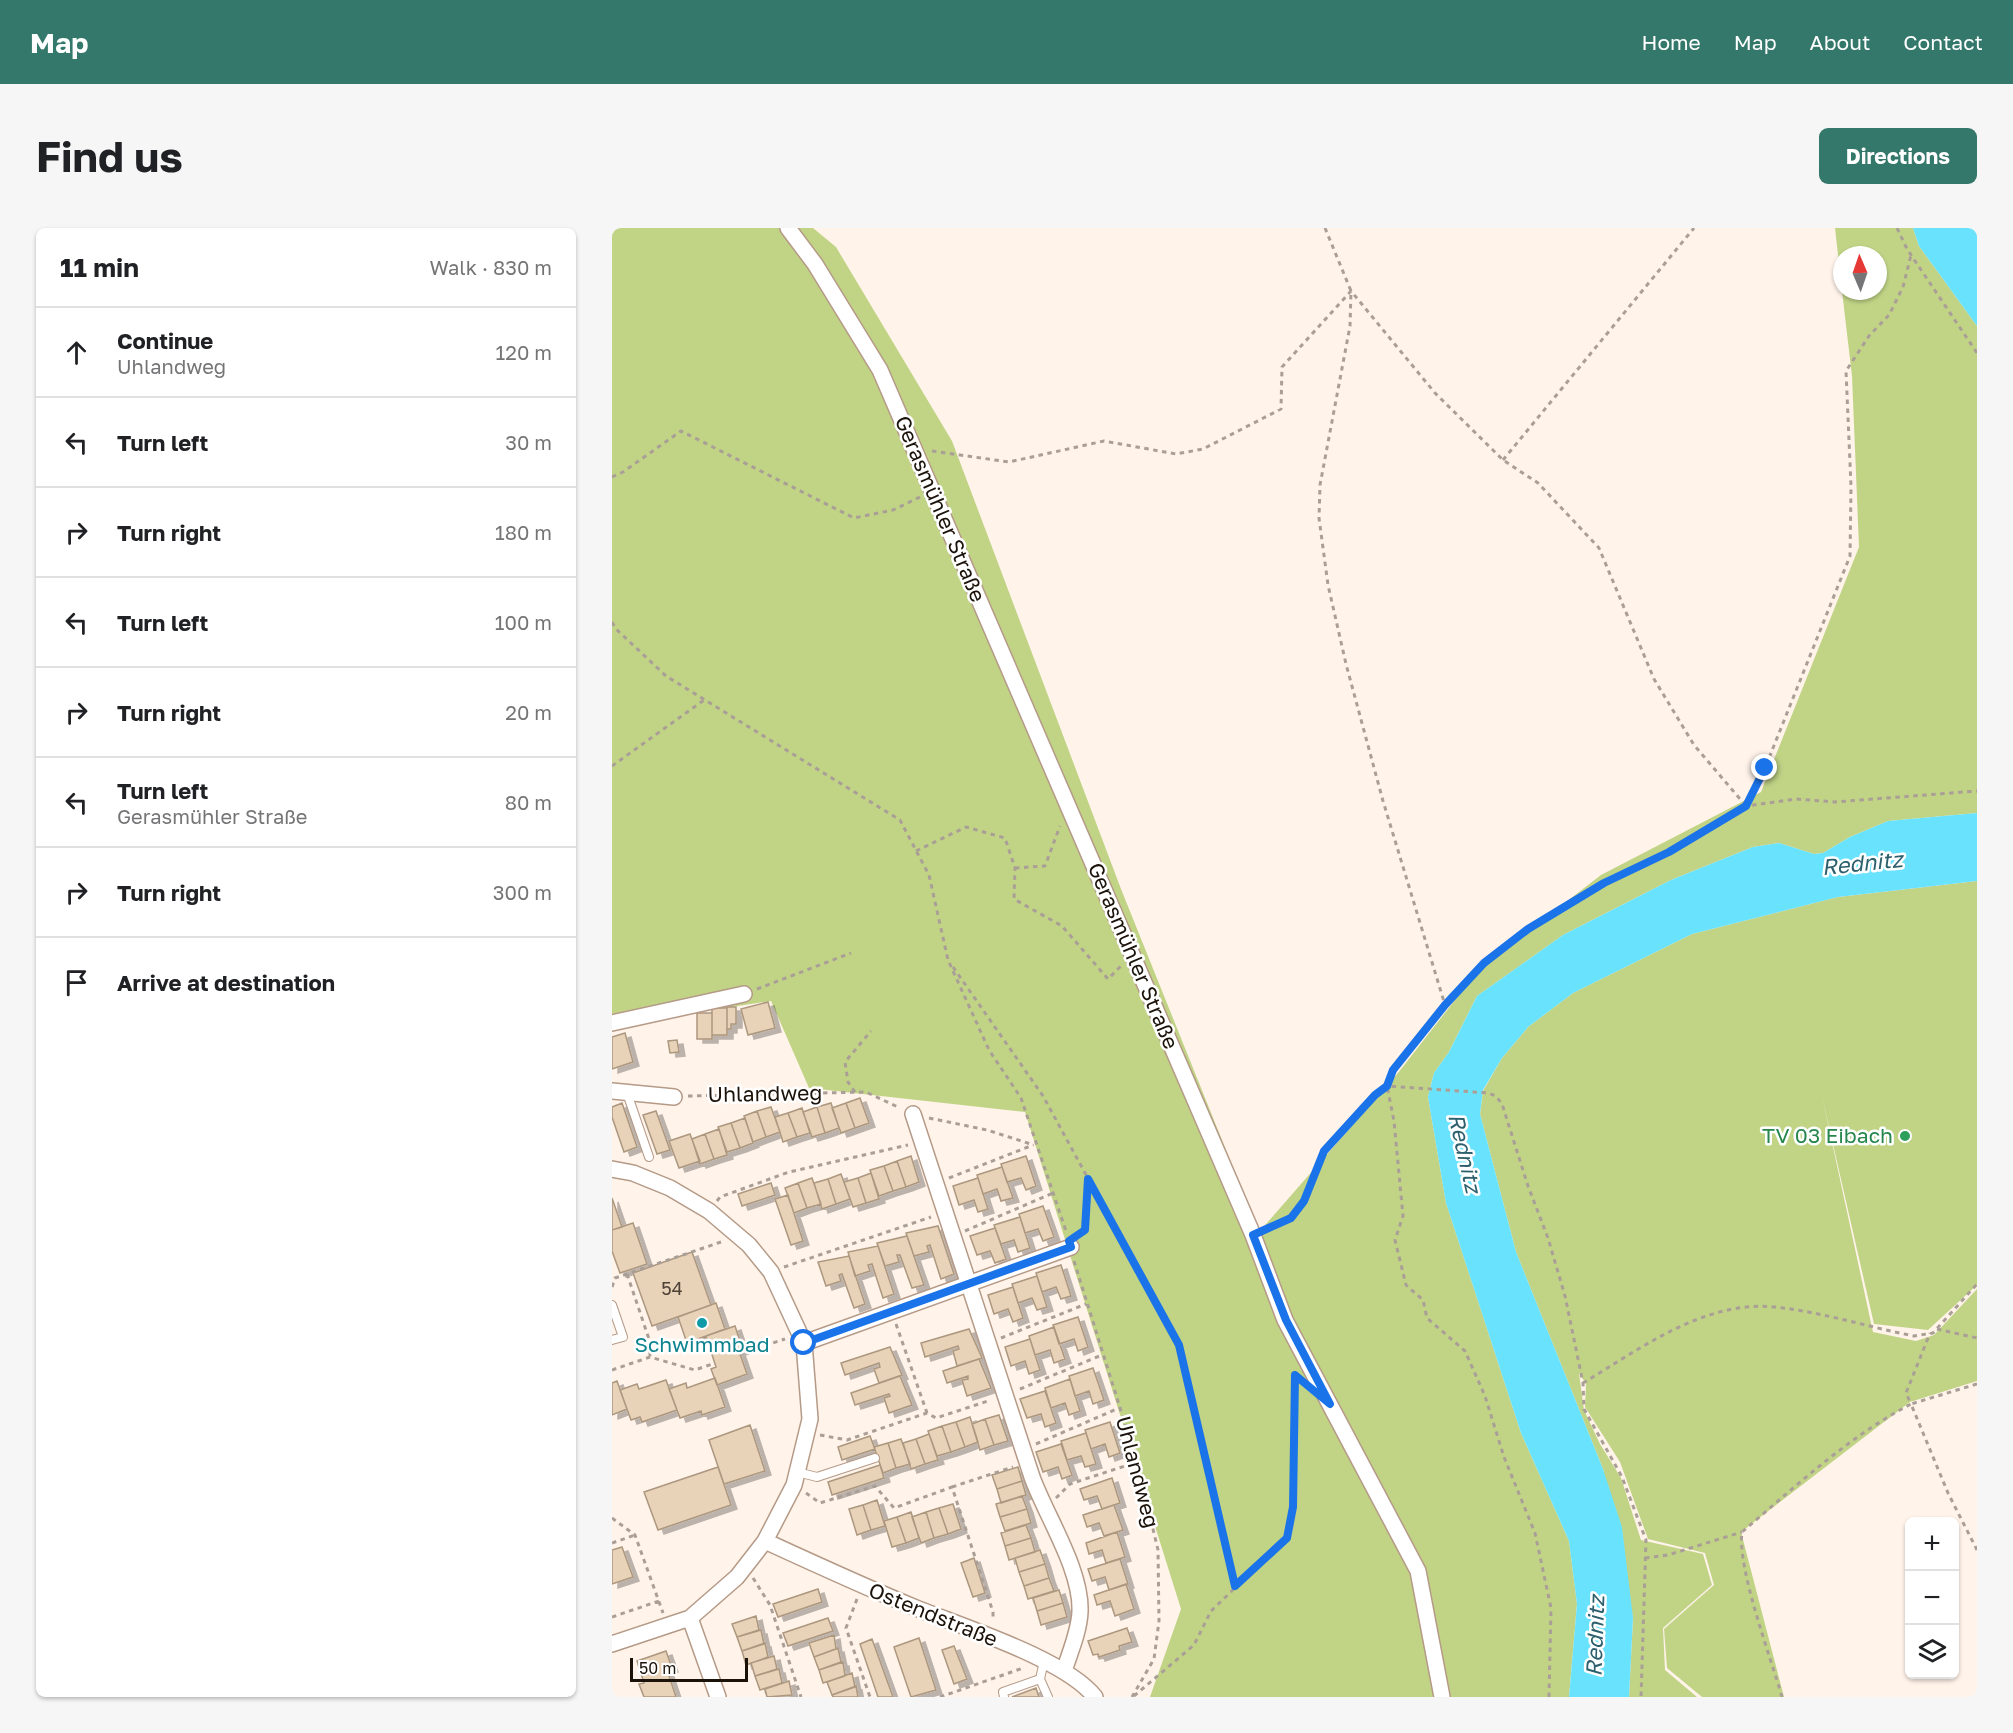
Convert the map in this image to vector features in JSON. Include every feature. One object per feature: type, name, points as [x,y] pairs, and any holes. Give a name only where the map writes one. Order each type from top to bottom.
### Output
[{"type":"street","name":"Gerasmühler Straße","points":[[788,228],[815,264],[880,370],[1253,1235],[1286,1320],[1418,1571],[1442,1697]]},
{"type":"street","points":[[612,1023],[744,994]]},
{"type":"street","points":[[619,1092],[674,1097]]},
{"type":"street","points":[[913,1114],[1025,1456],[1044,1510],[1058,1528],[1078,1592],[1080,1612],[1064,1671]]},
{"type":"street","points":[[612,1169],[633,1173],[661,1185],[709,1211],[741,1238],[771,1272],[802,1338],[810,1419],[795,1479],[765,1541],[737,1577],[690,1618],[612,1644]]},
{"type":"street","points":[[802,1338],[968,1285],[1070,1244]]},
{"type":"street","name":"Ostendstraße","points":[[765,1541],[862,1586],[1044,1661],[1081,1682],[1095,1697]]},
{"type":"street","points":[[690,1618],[718,1697]]},
{"type":"lane","points":[[619,1092],[649,1157]]},
{"type":"lane","points":[[612,1305],[623,1337],[612,1340]]},
{"type":"lane","points":[[795,1479],[817,1477],[875,1458]]},
{"type":"lane","points":[[1044,1661],[1040,1679],[1048,1697]]},
{"type":"lane","points":[[1004,1697],[1003,1692],[1040,1679]]},
{"type":"path","points":[[1325,228],[1351,291],[1434,393],[1503,460],[1538,483],[1599,548],[1654,679],[1694,745],[1746,806]]},
{"type":"path","points":[[1503,460],[1695,228]]},
{"type":"path","points":[[1897,228],[1911,255],[1977,353]]},
{"type":"path","points":[[1746,806],[1765,768],[1850,556],[1851,486],[1846,371],[1869,336],[1889,315],[1904,287],[1911,255]]},
{"type":"path","points":[[914,449],[1009,462],[1104,441],[1176,454],[1203,449],[1281,409],[1282,367],[1351,291]]},
{"type":"path","points":[[1351,291],[1350,327],[1324,456],[1318,518],[1328,585],[1346,664],[1445,1005]]},
{"type":"path","points":[[612,477],[623,472],[681,431],[854,518],[893,510],[932,490]]},
{"type":"path","points":[[612,622],[616,629],[666,676],[900,820],[929,875],[948,960],[989,1050],[1021,1098],[1034,1145],[936,1184]]},
{"type":"path","points":[[612,766],[704,700]]},
{"type":"path","points":[[1549,1697],[1551,1608],[1535,1533],[1504,1457],[1485,1396],[1464,1351],[1426,1318],[1423,1300],[1406,1286],[1395,1240],[1403,1216],[1394,1121],[1387,1086],[1393,1070],[1445,1005],[1484,963],[1528,929],[1604,883],[1669,852],[1746,806],[1796,799],[1835,802],[1977,791]]},
{"type":"path","points":[[1015,868],[1045,866],[1068,806]]},
{"type":"path","points":[[916,851],[966,827],[1005,838],[1015,868],[1014,899],[1062,926],[1108,979],[1132,955]]},
{"type":"path","points":[[744,994],[851,953]]},
{"type":"path","points":[[948,960],[1043,1096],[1179,1345],[1235,1586]]},
{"type":"path","points":[[855,1092],[848,1082],[845,1062],[871,1031]]},
{"type":"path","points":[[1253,1235],[1291,1218],[1304,1201],[1324,1151],[1375,1095],[1387,1086],[1488,1093],[1496,1096],[1502,1104],[1528,1186],[1548,1238],[1565,1296],[1583,1383],[1584,1409],[1622,1477],[1646,1540],[1641,1697]]},
{"type":"path","name":"Uhlandweg","points":[[674,1097],[866,1092],[913,1114],[987,1130],[1034,1145],[1070,1244],[1086,1304],[1137,1462],[1158,1550],[1159,1621],[1154,1659],[1132,1697]]},
{"type":"path","points":[[709,1211],[720,1197],[789,1172],[922,1142]]},
{"type":"path","points":[[1070,1244],[1085,1230],[1088,1179]]},
{"type":"path","points":[[953,1236],[1053,1192]]},
{"type":"path","points":[[771,1272],[945,1212]]},
{"type":"path","points":[[612,1287],[615,1278],[706,1246],[741,1238]]},
{"type":"path","points":[[627,1274],[650,1342],[650,1357]]},
{"type":"path","points":[[1583,1383],[1666,1334],[1692,1321],[1723,1311],[1773,1306],[1914,1336],[1930,1333],[1937,1329],[1977,1284]]},
{"type":"path","points":[[988,1343],[1086,1304]]},
{"type":"path","points":[[892,1311],[927,1413],[936,1418],[1005,1395],[1103,1355]]},
{"type":"path","points":[[1937,1329],[1977,1338]]},
{"type":"path","points":[[1930,1333],[1906,1393],[1948,1493],[1977,1550]]},
{"type":"path","points":[[740,1354],[802,1338]]},
{"type":"path","points":[[612,1370],[650,1357],[695,1370],[715,1363]]},
{"type":"path","points":[[1132,1697],[1194,1645],[1211,1611],[1287,1538],[1293,1507],[1295,1375],[1304,1382]]},
{"type":"path","points":[[1645,1558],[1668,1555],[1742,1532],[1826,1460],[1891,1415],[1911,1404],[1977,1384]]},
{"type":"path","points":[[795,1479],[820,1503],[875,1486],[894,1508],[952,1487],[1025,1456],[1119,1408]]},
{"type":"path","points":[[807,1432],[848,1440],[927,1413]]},
{"type":"path","points":[[1044,1510],[1070,1484],[1137,1462]]},
{"type":"path","points":[[952,1487],[993,1612],[987,1637]]},
{"type":"path","points":[[612,1518],[635,1535],[668,1625]]},
{"type":"path","points":[[1742,1532],[1741,1543],[1745,1569],[1782,1697]]},
{"type":"path","points":[[612,1544],[635,1535]]},
{"type":"path","points":[[746,1566],[770,1605],[801,1697]]},
{"type":"path","points":[[862,1586],[846,1628],[870,1697]]},
{"type":"path","points":[[612,1617],[659,1601]]},
{"type":"path","points":[[940,1697],[1044,1661]]},
{"type":"green space","points":[[612,228],[813,228],[836,247],[952,441],[1121,889],[1259,1232],[1398,1073],[1480,968],[1601,875],[1761,792],[1859,547],[1852,376],[1843,300],[1887,300],[1887,246],[1837,246],[1835,228],[1913,228],[1919,246],[1977,326],[1977,813],[1888,821],[1850,837],[1823,853],[1814,854],[1779,843],[1753,847],[1671,880],[1563,935],[1477,996],[1449,1052],[1434,1073],[1428,1097],[1446,1203],[1521,1433],[1569,1541],[1577,1604],[1569,1697],[1150,1697],[1181,1609],[1025,1112],[809,1088],[771,1001],[612,1025]]},
{"type":"green space","points":[[1977,881],[1977,1285],[1928,1330],[1874,1324],[1822,1096],[1873,1332],[1916,1341],[1934,1335],[1977,1289],[1977,1381],[1910,1402],[1741,1532],[1784,1697],[1702,1697],[1667,1668],[1664,1629],[1714,1585],[1705,1553],[1648,1539],[1620,1462],[1585,1407],[1586,1384],[1579,1373],[1584,1410],[1600,1444],[1621,1478],[1641,1540],[1703,1554],[1712,1585],[1663,1628],[1665,1670],[1697,1697],[1629,1697],[1633,1618],[1603,1469],[1516,1252],[1480,1114],[1483,1091],[1502,1058],[1528,1027],[1573,993],[1692,934],[1838,897]]},
{"type":"water","points":[[1913,228],[1977,228],[1977,326],[1919,246]]},
{"type":"water","name":"Rednitz","points":[[1977,813],[1977,881],[1838,897],[1692,934],[1573,993],[1528,1027],[1502,1058],[1483,1090],[1480,1114],[1516,1252],[1603,1469],[1622,1527],[1633,1618],[1629,1697],[1569,1697],[1577,1604],[1569,1541],[1521,1433],[1446,1203],[1428,1097],[1434,1073],[1449,1052],[1477,996],[1563,935],[1671,880],[1753,847],[1779,843],[1814,854],[1823,853],[1850,837],[1888,821]]},
{"type":"building","points":[[768,1002],[775,1028],[748,1035],[741,1009]]},
{"type":"building","points":[[727,1007],[736,1007],[736,1024],[731,1024],[731,1029],[727,1029]]},
{"type":"building","points":[[712,1008],[727,1008],[727,1035],[712,1035]]},
{"type":"building","points":[[697,1013],[712,1013],[712,1039],[697,1039]]},
{"type":"building","points":[[625,1033],[633,1062],[612,1069],[612,1037]]},
{"type":"building","points":[[677,1040],[679,1052],[670,1053],[668,1041]]},
{"type":"building","points":[[860,1098],[869,1123],[855,1128],[846,1103]]},
{"type":"building","points":[[622,1103],[637,1147],[624,1152],[612,1117],[612,1107]]},
{"type":"building","points":[[831,1103],[839,1128],[825,1133],[817,1107]]},
{"type":"building","points":[[846,1103],[855,1128],[841,1133],[832,1108]]},
{"type":"building","points":[[771,1107],[780,1132],[766,1137],[757,1111]]},
{"type":"building","points":[[817,1107],[825,1133],[812,1137],[803,1112]]},
{"type":"building","points":[[802,1108],[810,1133],[797,1137],[788,1113]]},
{"type":"building","points":[[656,1111],[670,1150],[657,1154],[643,1115]]},
{"type":"building","points":[[757,1111],[766,1137],[753,1142],[744,1116]]},
{"type":"building","points":[[788,1113],[797,1137],[783,1142],[775,1117]]},
{"type":"building","points":[[745,1118],[753,1143],[740,1148],[731,1123]]},
{"type":"building","points":[[731,1123],[740,1148],[727,1152],[718,1127]]},
{"type":"building","points":[[719,1129],[727,1155],[714,1159],[705,1134]]},
{"type":"building","points":[[690,1134],[700,1161],[679,1168],[669,1141]]},
{"type":"building","points":[[705,1134],[714,1159],[700,1164],[692,1139]]},
{"type":"building","points":[[911,1156],[919,1182],[906,1187],[897,1161]]},
{"type":"building","points":[[1026,1156],[1036,1186],[1026,1190],[1021,1178],[1007,1182],[1001,1164]]},
{"type":"building","points":[[897,1161],[906,1187],[893,1191],[884,1166]]},
{"type":"building","points":[[884,1166],[893,1191],[879,1196],[870,1170]]},
{"type":"building","points":[[1002,1167],[1013,1198],[1001,1201],[997,1189],[983,1194],[977,1175]]},
{"type":"building","points":[[871,1173],[879,1199],[866,1203],[858,1178]]},
{"type":"building","points":[[841,1174],[850,1199],[836,1204],[828,1179]]},
{"type":"building","points":[[812,1178],[821,1204],[807,1208],[798,1183]]},
{"type":"building","points":[[858,1178],[866,1203],[853,1207],[844,1182]]},
{"type":"building","points":[[978,1178],[988,1209],[978,1212],[974,1200],[959,1205],[953,1186]]},
{"type":"building","points":[[828,1179],[836,1204],[822,1209],[814,1183]]},
{"type":"building","points":[[771,1183],[775,1195],[742,1206],[738,1194]]},
{"type":"building","points":[[798,1183],[807,1208],[794,1213],[785,1188]]},
{"type":"building","points":[[788,1195],[803,1241],[791,1245],[775,1199]]},
{"type":"building","points":[[612,1198],[622,1227],[612,1230]]},
{"type":"building","points":[[1043,1206],[1054,1237],[1043,1241],[1038,1229],[1025,1233],[1019,1214]]},
{"type":"building","points":[[1020,1217],[1030,1248],[1018,1252],[1014,1240],[1001,1244],[994,1225]]},
{"type":"building","points":[[633,1223],[647,1264],[620,1273],[612,1251],[612,1230]]},
{"type":"building","points":[[938,1226],[954,1274],[941,1279],[930,1245],[927,1246],[929,1252],[914,1256],[906,1233]]},
{"type":"building","points":[[995,1228],[1006,1259],[995,1263],[990,1251],[977,1255],[970,1236]]},
{"type":"building","points":[[907,1236],[924,1285],[912,1288],[900,1255],[897,1255],[899,1262],[885,1266],[877,1243]]},
{"type":"building","points":[[878,1246],[894,1294],[883,1298],[872,1264],[868,1265],[870,1271],[855,1276],[848,1252]]},
{"type":"building","points":[[692,1252],[711,1305],[652,1326],[633,1273]]},
{"type":"building","points":[[849,1256],[865,1304],[854,1308],[842,1274],[839,1275],[841,1281],[826,1286],[818,1262]]},
{"type":"building","points":[[1061,1265],[1071,1296],[1061,1299],[1056,1287],[1042,1292],[1036,1273]]},
{"type":"building","points":[[1037,1276],[1047,1307],[1037,1310],[1032,1298],[1018,1303],[1012,1284]]},
{"type":"building","points":[[1013,1287],[1023,1318],[1013,1322],[1008,1309],[994,1314],[988,1295]]},
{"type":"building","name":"Schwimmbad","points":[[716,1303],[725,1329],[687,1343],[678,1317]]},
{"type":"building","points":[[1078,1317],[1088,1347],[1078,1351],[1074,1339],[1059,1344],[1053,1325]]},
{"type":"building","points":[[735,1326],[743,1350],[739,1351],[747,1374],[717,1385],[711,1369],[716,1367],[706,1336]]},
{"type":"building","points":[[1054,1327],[1065,1359],[1054,1363],[1050,1350],[1035,1355],[1029,1336]]},
{"type":"building","points":[[969,1329],[982,1358],[957,1366],[953,1351],[959,1349],[958,1346],[925,1357],[921,1343]]},
{"type":"building","points":[[1030,1339],[1040,1370],[1029,1374],[1025,1361],[1011,1366],[1005,1347]]},
{"type":"building","points":[[890,1347],[902,1375],[879,1383],[874,1369],[880,1367],[879,1363],[845,1375],[841,1363]]},
{"type":"building","points":[[979,1359],[991,1388],[967,1396],[962,1380],[968,1379],[968,1376],[947,1383],[943,1371]]},
{"type":"building","points":[[1093,1368],[1104,1400],[1093,1404],[1089,1391],[1075,1396],[1069,1376]]},
{"type":"building","points":[[900,1376],[912,1405],[889,1413],[884,1398],[890,1396],[889,1394],[855,1405],[851,1393]]},
{"type":"building","points":[[715,1378],[725,1407],[702,1415],[701,1411],[680,1418],[669,1389],[686,1383],[687,1388]]},
{"type":"building","points":[[1070,1379],[1080,1411],[1069,1415],[1065,1403],[1051,1408],[1045,1388]]},
{"type":"building","points":[[666,1380],[677,1410],[642,1422],[640,1417],[631,1420],[620,1390],[637,1384],[639,1389]]},
{"type":"building","points":[[617,1381],[627,1409],[612,1415],[612,1383]]},
{"type":"building","points":[[1045,1391],[1056,1423],[1045,1427],[1041,1414],[1027,1418],[1020,1399]]},
{"type":"building","points":[[999,1415],[1008,1441],[994,1445],[985,1419]]},
{"type":"building","points":[[970,1417],[978,1442],[965,1447],[956,1422]]},
{"type":"building","points":[[985,1419],[994,1445],[980,1450],[972,1424]]},
{"type":"building","points":[[956,1422],[965,1447],[951,1452],[942,1426]]},
{"type":"building","points":[[1110,1422],[1120,1453],[1109,1457],[1105,1444],[1091,1449],[1085,1430]]},
{"type":"building","points":[[750,1425],[765,1471],[724,1484],[709,1440]]},
{"type":"building","points":[[942,1426],[951,1452],[937,1456],[928,1431]]},
{"type":"building","points":[[1086,1433],[1096,1464],[1085,1467],[1081,1456],[1067,1460],[1061,1441]]},
{"type":"building","points":[[929,1434],[938,1460],[925,1464],[916,1439]]},
{"type":"building","points":[[870,1436],[875,1449],[842,1460],[838,1447]]},
{"type":"building","points":[[901,1439],[910,1464],[896,1468],[888,1443]]},
{"type":"building","points":[[916,1439],[925,1464],[911,1469],[903,1443]]},
{"type":"building","points":[[888,1443],[896,1468],[883,1473],[874,1447]]},
{"type":"building","points":[[1061,1444],[1072,1475],[1062,1479],[1058,1467],[1043,1472],[1036,1452]]},
{"type":"building","points":[[880,1465],[884,1478],[832,1495],[828,1482]]},
{"type":"building","points":[[718,1467],[731,1505],[658,1530],[644,1492]]},
{"type":"building","points":[[1018,1467],[1022,1481],[997,1489],[992,1475]]},
{"type":"building","points":[[1112,1478],[1120,1503],[1102,1509],[1097,1496],[1084,1500],[1080,1489]]},
{"type":"building","points":[[1022,1481],[1026,1495],[1001,1503],[997,1489]]},
{"type":"building","points":[[1022,1496],[1027,1509],[1000,1517],[996,1504]]},
{"type":"building","points":[[877,1500],[885,1526],[871,1530],[863,1505]]},
{"type":"building","points":[[953,1504],[961,1529],[948,1534],[939,1508]]},
{"type":"building","points":[[863,1505],[871,1530],[857,1535],[849,1509]]},
{"type":"building","points":[[1114,1505],[1123,1530],[1104,1536],[1099,1523],[1087,1527],[1083,1515]]},
{"type":"building","points":[[939,1508],[948,1534],[934,1538],[926,1512]]},
{"type":"building","points":[[1027,1509],[1031,1523],[1005,1531],[1000,1517]]},
{"type":"building","points":[[911,1512],[919,1538],[906,1543],[897,1517]]},
{"type":"building","points":[[926,1512],[934,1538],[921,1543],[912,1517]]},
{"type":"building","points":[[897,1517],[906,1543],[892,1547],[884,1521]]},
{"type":"building","points":[[1026,1525],[1031,1538],[1005,1546],[1001,1533]]},
{"type":"building","points":[[1117,1532],[1125,1557],[1106,1563],[1102,1550],[1089,1554],[1086,1543]]},
{"type":"building","points":[[1031,1538],[1035,1552],[1009,1560],[1005,1546]]},
{"type":"building","points":[[622,1547],[633,1577],[612,1584],[612,1550]]},
{"type":"building","points":[[1040,1550],[1045,1564],[1019,1572],[1015,1558]]},
{"type":"building","points":[[974,1558],[985,1593],[973,1597],[961,1563]]},
{"type":"building","points":[[1120,1559],[1128,1584],[1109,1590],[1105,1577],[1092,1581],[1088,1569]]},
{"type":"building","points":[[1045,1564],[1049,1578],[1024,1586],[1019,1572]]},
{"type":"building","points":[[1049,1578],[1054,1591],[1028,1599],[1024,1586]]},
{"type":"building","points":[[1126,1584],[1134,1609],[1115,1616],[1110,1601],[1097,1605],[1094,1595]]},
{"type":"building","points":[[818,1589],[822,1602],[778,1617],[773,1604]]},
{"type":"building","points":[[1059,1590],[1063,1603],[1037,1611],[1033,1598]]},
{"type":"building","points":[[1063,1603],[1067,1617],[1041,1625],[1037,1611]]},
{"type":"building","points":[[756,1616],[759,1630],[737,1637],[732,1624]]},
{"type":"building","points":[[828,1618],[833,1631],[788,1646],[783,1633]]},
{"type":"building","points":[[1127,1628],[1132,1642],[1119,1646],[1120,1650],[1099,1657],[1098,1654],[1093,1655],[1088,1641]]},
{"type":"building","points":[[761,1630],[764,1644],[742,1651],[737,1637]]},
{"type":"building","points":[[834,1635],[836,1649],[814,1657],[809,1643]]},
{"type":"building","points":[[919,1638],[936,1690],[911,1697],[894,1647]]},
{"type":"building","points":[[872,1639],[893,1697],[878,1697],[860,1644]]},
{"type":"building","points":[[765,1643],[768,1657],[746,1665],[742,1651]]},
{"type":"building","points":[[954,1646],[967,1679],[954,1684],[942,1650]]},
{"type":"building","points":[[838,1648],[841,1662],[819,1670],[814,1657]]},
{"type":"building","points":[[666,1651],[672,1668],[667,1670],[676,1697],[644,1697],[639,1684],[644,1683],[637,1661]]},
{"type":"building","points":[[774,1656],[777,1669],[755,1676],[751,1663]]},
{"type":"building","points":[[843,1662],[845,1676],[823,1683],[819,1670]]},
{"type":"building","points":[[779,1669],[782,1683],[760,1690],[755,1676]]},
{"type":"building","points":[[852,1673],[855,1687],[832,1695],[827,1682]]},
{"type":"building","points":[[789,1681],[792,1695],[767,1697],[765,1689]]},
{"type":"building","points":[[856,1686],[858,1697],[833,1697],[832,1695]]},
{"type":"building","points":[[1036,1688],[1039,1697],[1012,1697]]},
{"type":"place","name":"TV 03 Eibach","points":[[1905,1136]]},
{"type":"place","name":"Schwimmbad","points":[[702,1323]]},
{"type":"route","points":[[804,1343],[1071,1247],[1069,1241],[1085,1230],[1088,1179],[1179,1345],[1235,1586],[1287,1538],[1293,1507],[1295,1375],[1330,1404],[1286,1320],[1253,1235],[1291,1218],[1304,1201],[1324,1151],[1375,1095],[1387,1086],[1393,1070],[1445,1005],[1484,963],[1528,929],[1604,883],[1669,852],[1746,806],[1765,768]]}]
